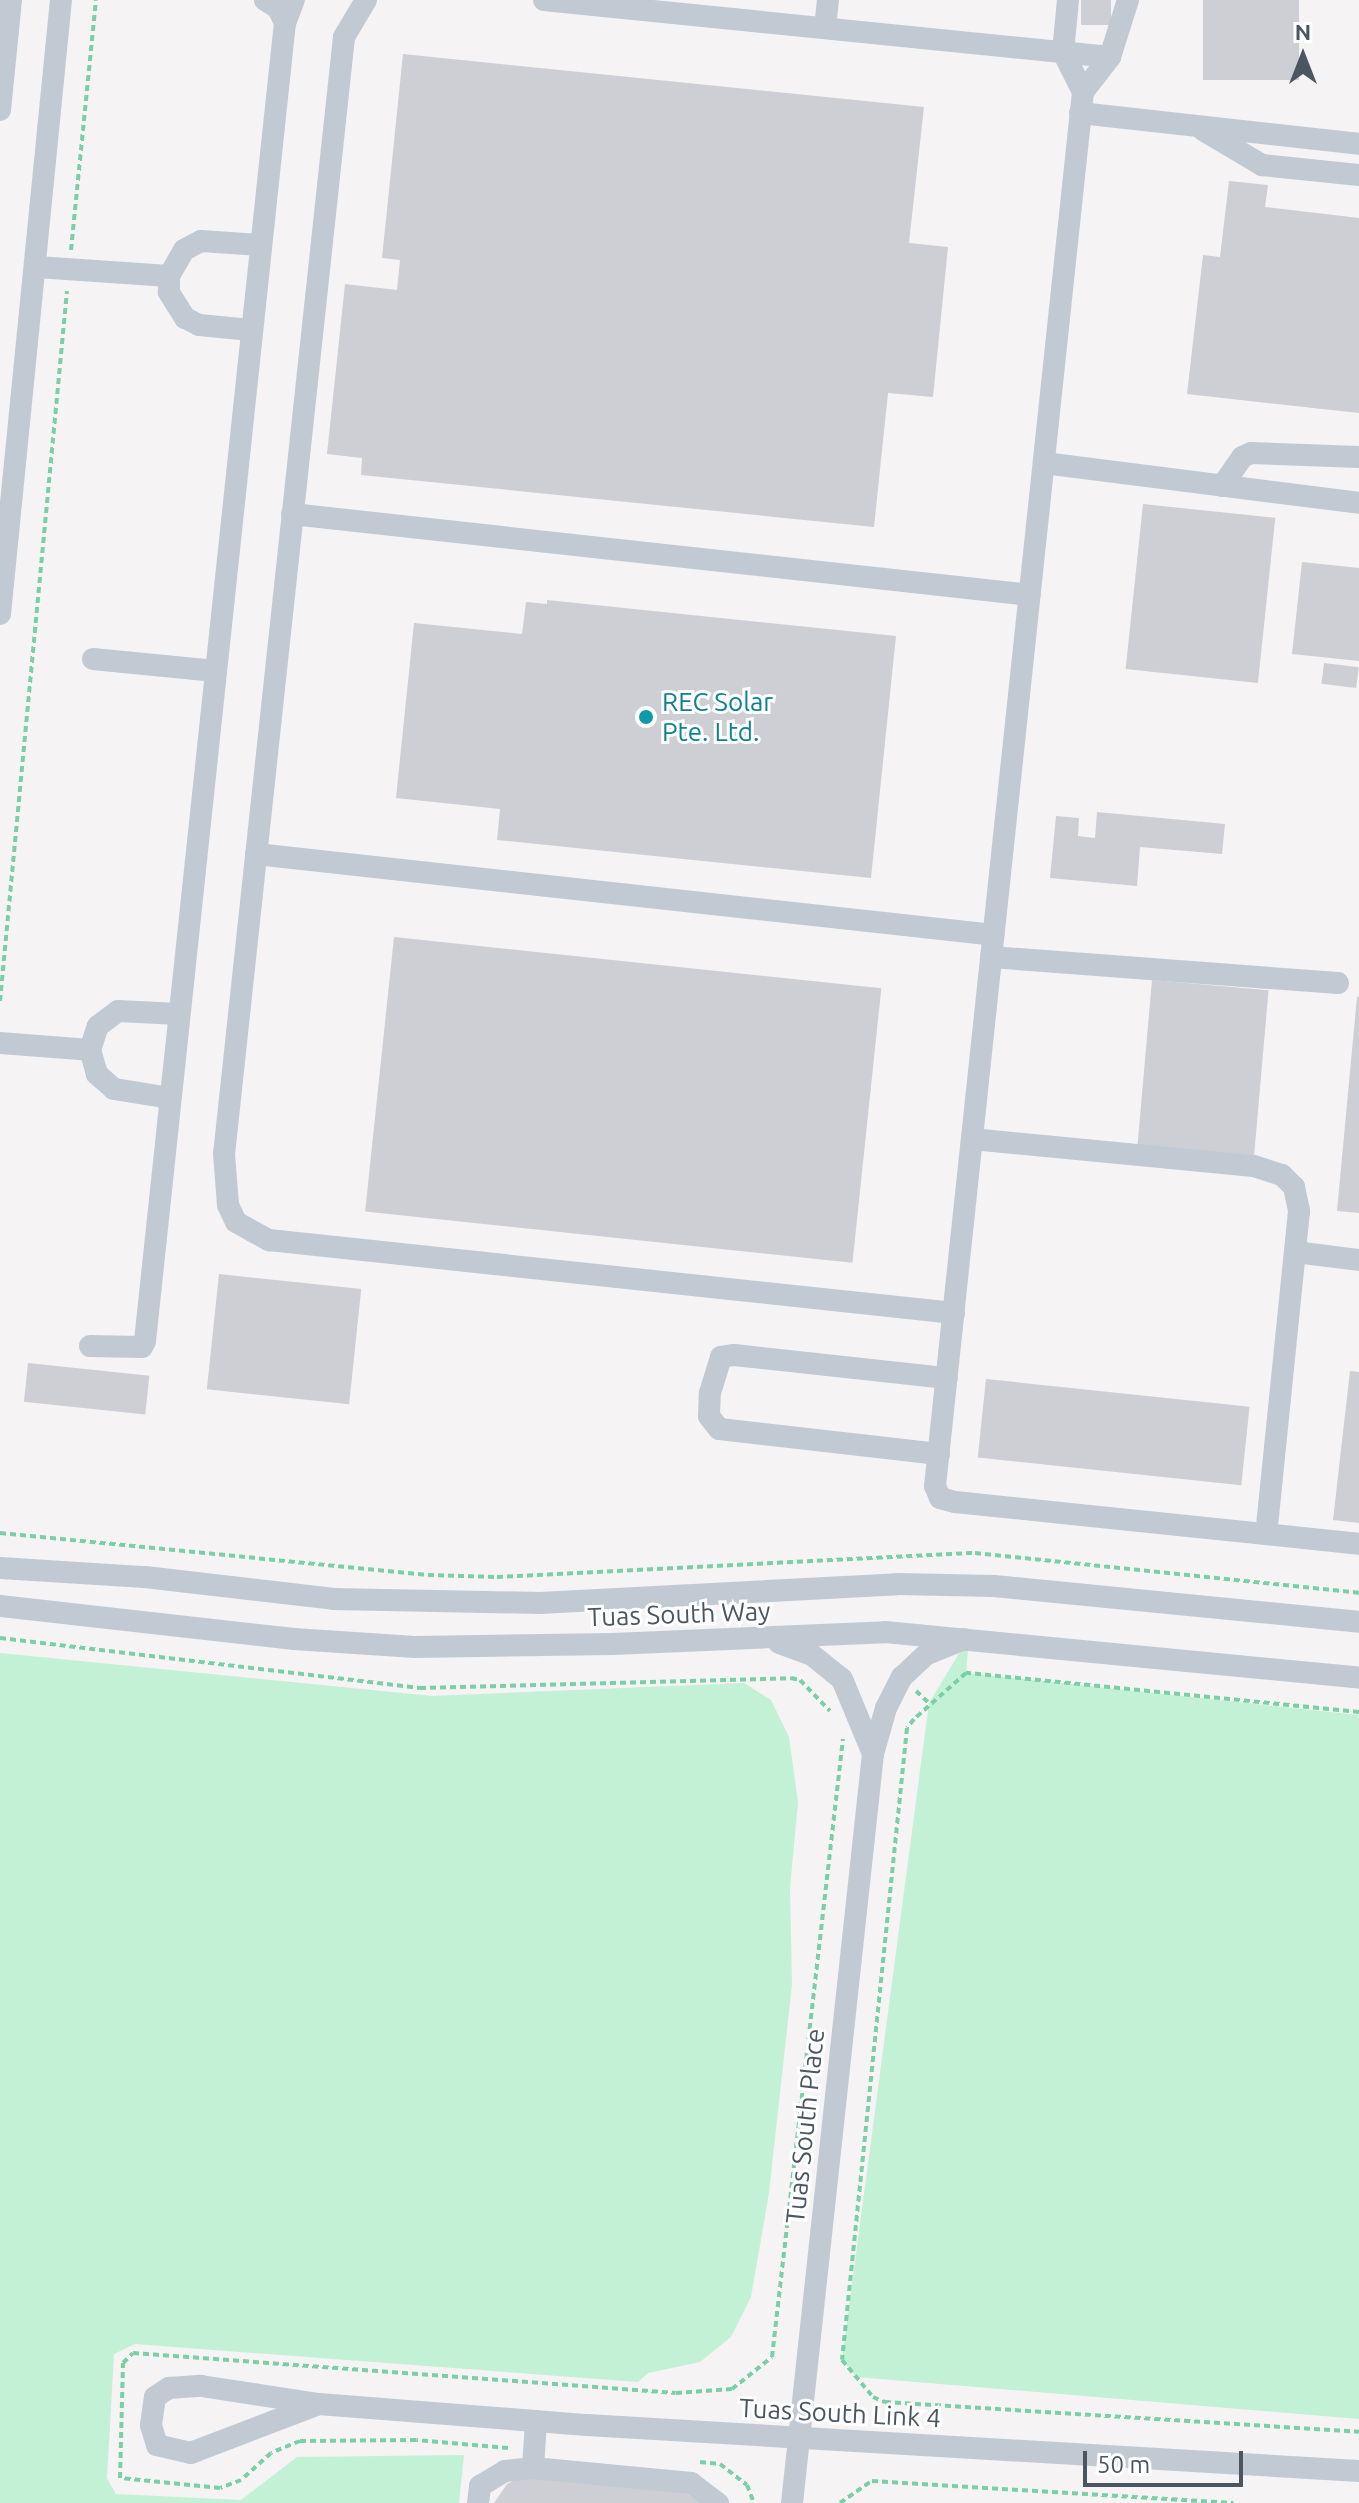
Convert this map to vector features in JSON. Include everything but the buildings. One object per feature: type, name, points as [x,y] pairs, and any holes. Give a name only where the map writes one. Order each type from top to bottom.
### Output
[{"type":"street","points":[[0,110],[11,0]]},
{"type":"street","points":[[0,614],[37,267],[61,0]]},
{"type":"street","points":[[265,0],[278,8],[285,23]]},
{"type":"street","points":[[90,1346],[142,1347],[145,1341],[285,23],[294,0]]},
{"type":"street","points":[[366,0],[344,37],[224,1154],[228,1205],[251,1234],[954,1313]]},
{"type":"street","points":[[544,0],[619,4],[1110,57]]},
{"type":"street","points":[[825,28],[828,0]]},
{"type":"street","points":[[1068,0],[1063,52],[1082,103]]},
{"type":"street","points":[[1128,0],[1110,57],[1082,103],[935,1486],[946,1500],[1359,1544]]},
{"type":"street","points":[[1082,103],[1195,125],[1359,144]]},
{"type":"street","points":[[1195,125],[1256,163],[1359,175]]},
{"type":"street","points":[[251,330],[199,325],[185,318],[169,292],[169,276],[184,250],[201,241],[261,245]]},
{"type":"street","points":[[37,267],[169,276]]},
{"type":"street","points":[[1222,486],[1242,457],[1251,453],[1359,457]]},
{"type":"street","points":[[1044,463],[1359,503]]},
{"type":"street","points":[[292,514],[1030,595]]},
{"type":"street","points":[[93,659],[215,671]]},
{"type":"street","points":[[256,854],[993,946],[1338,983]]},
{"type":"street","points":[[170,1098],[114,1089],[97,1074],[90,1050],[98,1026],[118,1011],[179,1014]]},
{"type":"street","points":[[0,1043],[90,1050]]},
{"type":"street","points":[[972,1139],[1270,1169],[1282,1175],[1297,1196],[1295,1252],[1266,1534]]},
{"type":"street","points":[[1295,1252],[1359,1260]]},
{"type":"street","points":[[939,1454],[719,1429],[709,1416],[710,1393],[721,1357],[734,1355],[947,1378]]},
{"type":"street","name":"Tuas South Way","points":[[1,1568],[145,1577],[334,1599],[524,1602],[897,1584],[994,1586],[1359,1622]]},
{"type":"street","name":"Tuas South Way","points":[[0,1606],[294,1639],[415,1647],[769,1639],[885,1632],[969,1637],[1359,1678]]},
{"type":"street","name":"Tuas South Place","points":[[792,2503],[873,1754],[886,1708],[902,1677],[927,1654],[969,1637]]},
{"type":"street","name":"Tuas South Place","points":[[769,1639],[812,1655],[842,1679],[873,1754]]},
{"type":"street","name":"Tuas South Link 4","points":[[319,2404],[191,2453],[157,2445],[151,2425],[155,2397],[169,2388],[235,2389],[319,2404],[536,2421],[1359,2471]]},
{"type":"street","points":[[534,2459],[536,2421]]},
{"type":"street","points":[[478,2503],[480,2486],[534,2459],[691,2483],[718,2503]]},
{"type":"path","points":[[0,1001],[96,0]]},
{"type":"path","points":[[0,1533],[428,1575],[497,1577],[975,1553],[1359,1593]]},
{"type":"path","points":[[0,1638],[420,1688],[791,1678],[800,1680],[835,1716]]},
{"type":"path","points":[[1359,1712],[966,1673],[914,1719],[907,1728],[842,2360],[873,2397],[885,2402],[1359,2432]]},
{"type":"path","points":[[534,2459],[416,2440],[300,2441],[271,2453],[241,2480],[220,2488],[120,2478],[123,2363],[133,2353],[676,2393],[732,2389],[772,2357],[844,1735]]},
{"type":"path","points":[[689,2461],[720,2464],[747,2485],[754,2503]]},
{"type":"path","points":[[840,2503],[872,2481],[1233,2503]]},
{"type":"green space","points":[[969,1637],[966,1673],[1359,1715],[1359,2419],[856,2377],[842,2360],[929,1703]]},
{"type":"green space","points":[[0,1653],[432,1696],[744,1683],[771,1700],[789,1737],[798,1802],[790,1888],[792,1984],[769,2193],[751,2297],[731,2337],[700,2362],[648,2373],[638,2382],[135,2344],[114,2354],[107,2478],[116,2494],[241,2500],[297,2457],[464,2455],[459,2503],[0,2503]]},
{"type":"place","name":"REC Solar Pte. Ltd.","points":[[646,717]]}]
